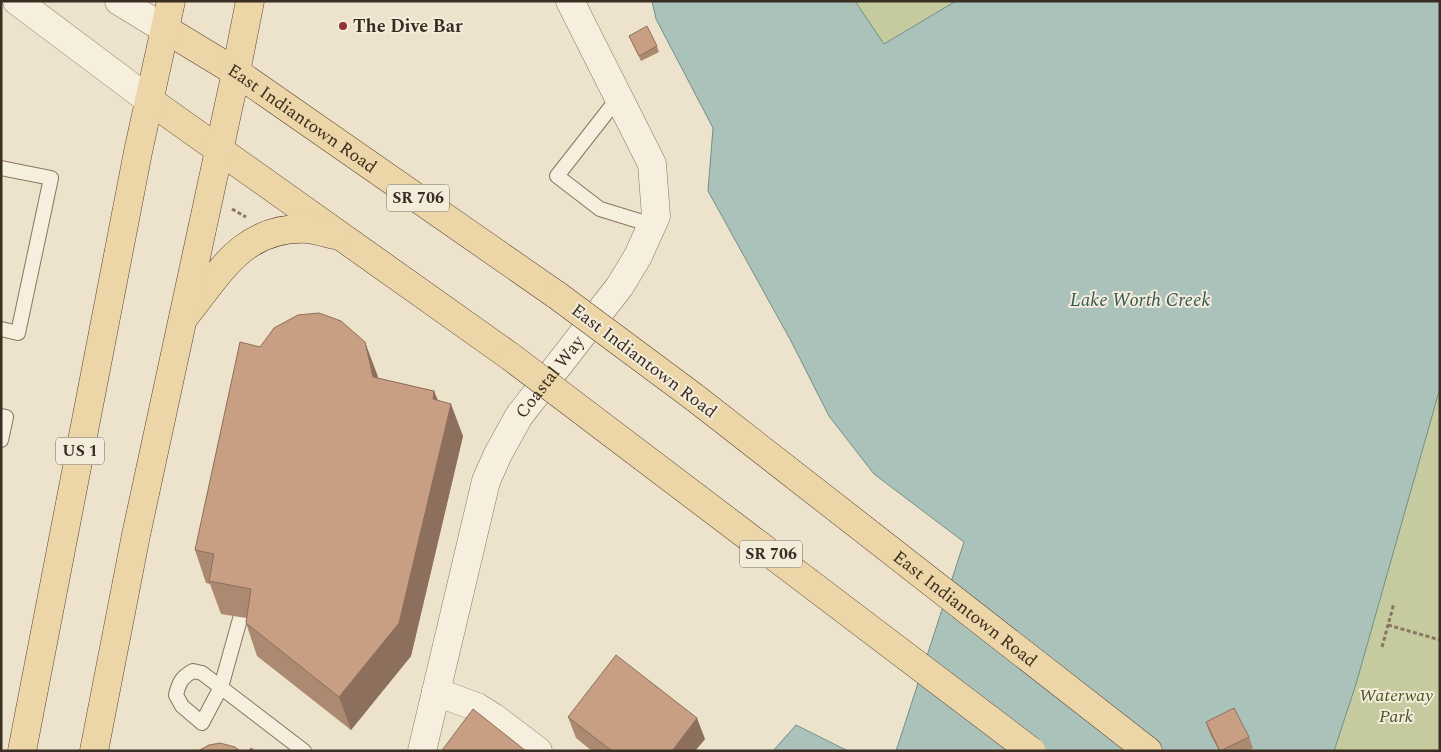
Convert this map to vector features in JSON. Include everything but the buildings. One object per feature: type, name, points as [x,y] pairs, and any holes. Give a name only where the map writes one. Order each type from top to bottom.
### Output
[{"type":"main road","name":"US 1","points":[[22,751],[149,100],[171,1]]},
{"type":"main road","points":[[94,751],[136,535],[250,1]]},
{"type":"main road","name":"East Indiantown Road","points":[[166,29],[236,72],[558,296],[694,397],[1148,751]]},
{"type":"main road","name":"SR 706","points":[[149,100],[510,358],[1030,751]]},
{"type":"main road","points":[[183,319],[235,255],[258,238],[280,231],[309,229],[341,237]]},
{"type":"street","points":[[17,1],[149,100]]},
{"type":"street","name":"East Indiantown Road","points":[[119,1],[166,29]]},
{"type":"street","name":"Coastal Way","points":[[422,751],[486,481],[498,454],[519,416],[620,286],[638,256],[656,216],[652,164],[570,1]]},
{"type":"street","points":[[436,692],[478,707],[538,751]]},
{"type":"lane","points":[[618,98],[557,176],[600,209],[652,225]]},
{"type":"lane","points":[[1,168],[51,178],[18,333],[1,329]]},
{"type":"lane","points":[[1,416],[6,417],[1,440]]},
{"type":"lane","points":[[240,619],[221,687],[304,751]]},
{"type":"path","points":[[231,208],[248,219]]},
{"type":"path","points":[[1382,647],[1394,603]]},
{"type":"path","points":[[1388,625],[1440,640]]},
{"type":"green space","points":[[855,1],[956,1],[884,44]]},
{"type":"green space","name":"Waterway Park","points":[[1440,341],[1440,751],[1331,751]]},
{"type":"water","name":"Lake Worth Creek","points":[[652,1],[855,1],[884,44],[956,1],[1440,1],[1440,388],[1356,684],[1334,751],[896,751],[964,542],[874,474],[829,416],[791,341],[708,191],[713,128],[656,19]]},
{"type":"water","points":[[796,725],[848,751],[773,751]]},
{"type":"place","name":"The Dive Bar","points":[[343,26]]}]
